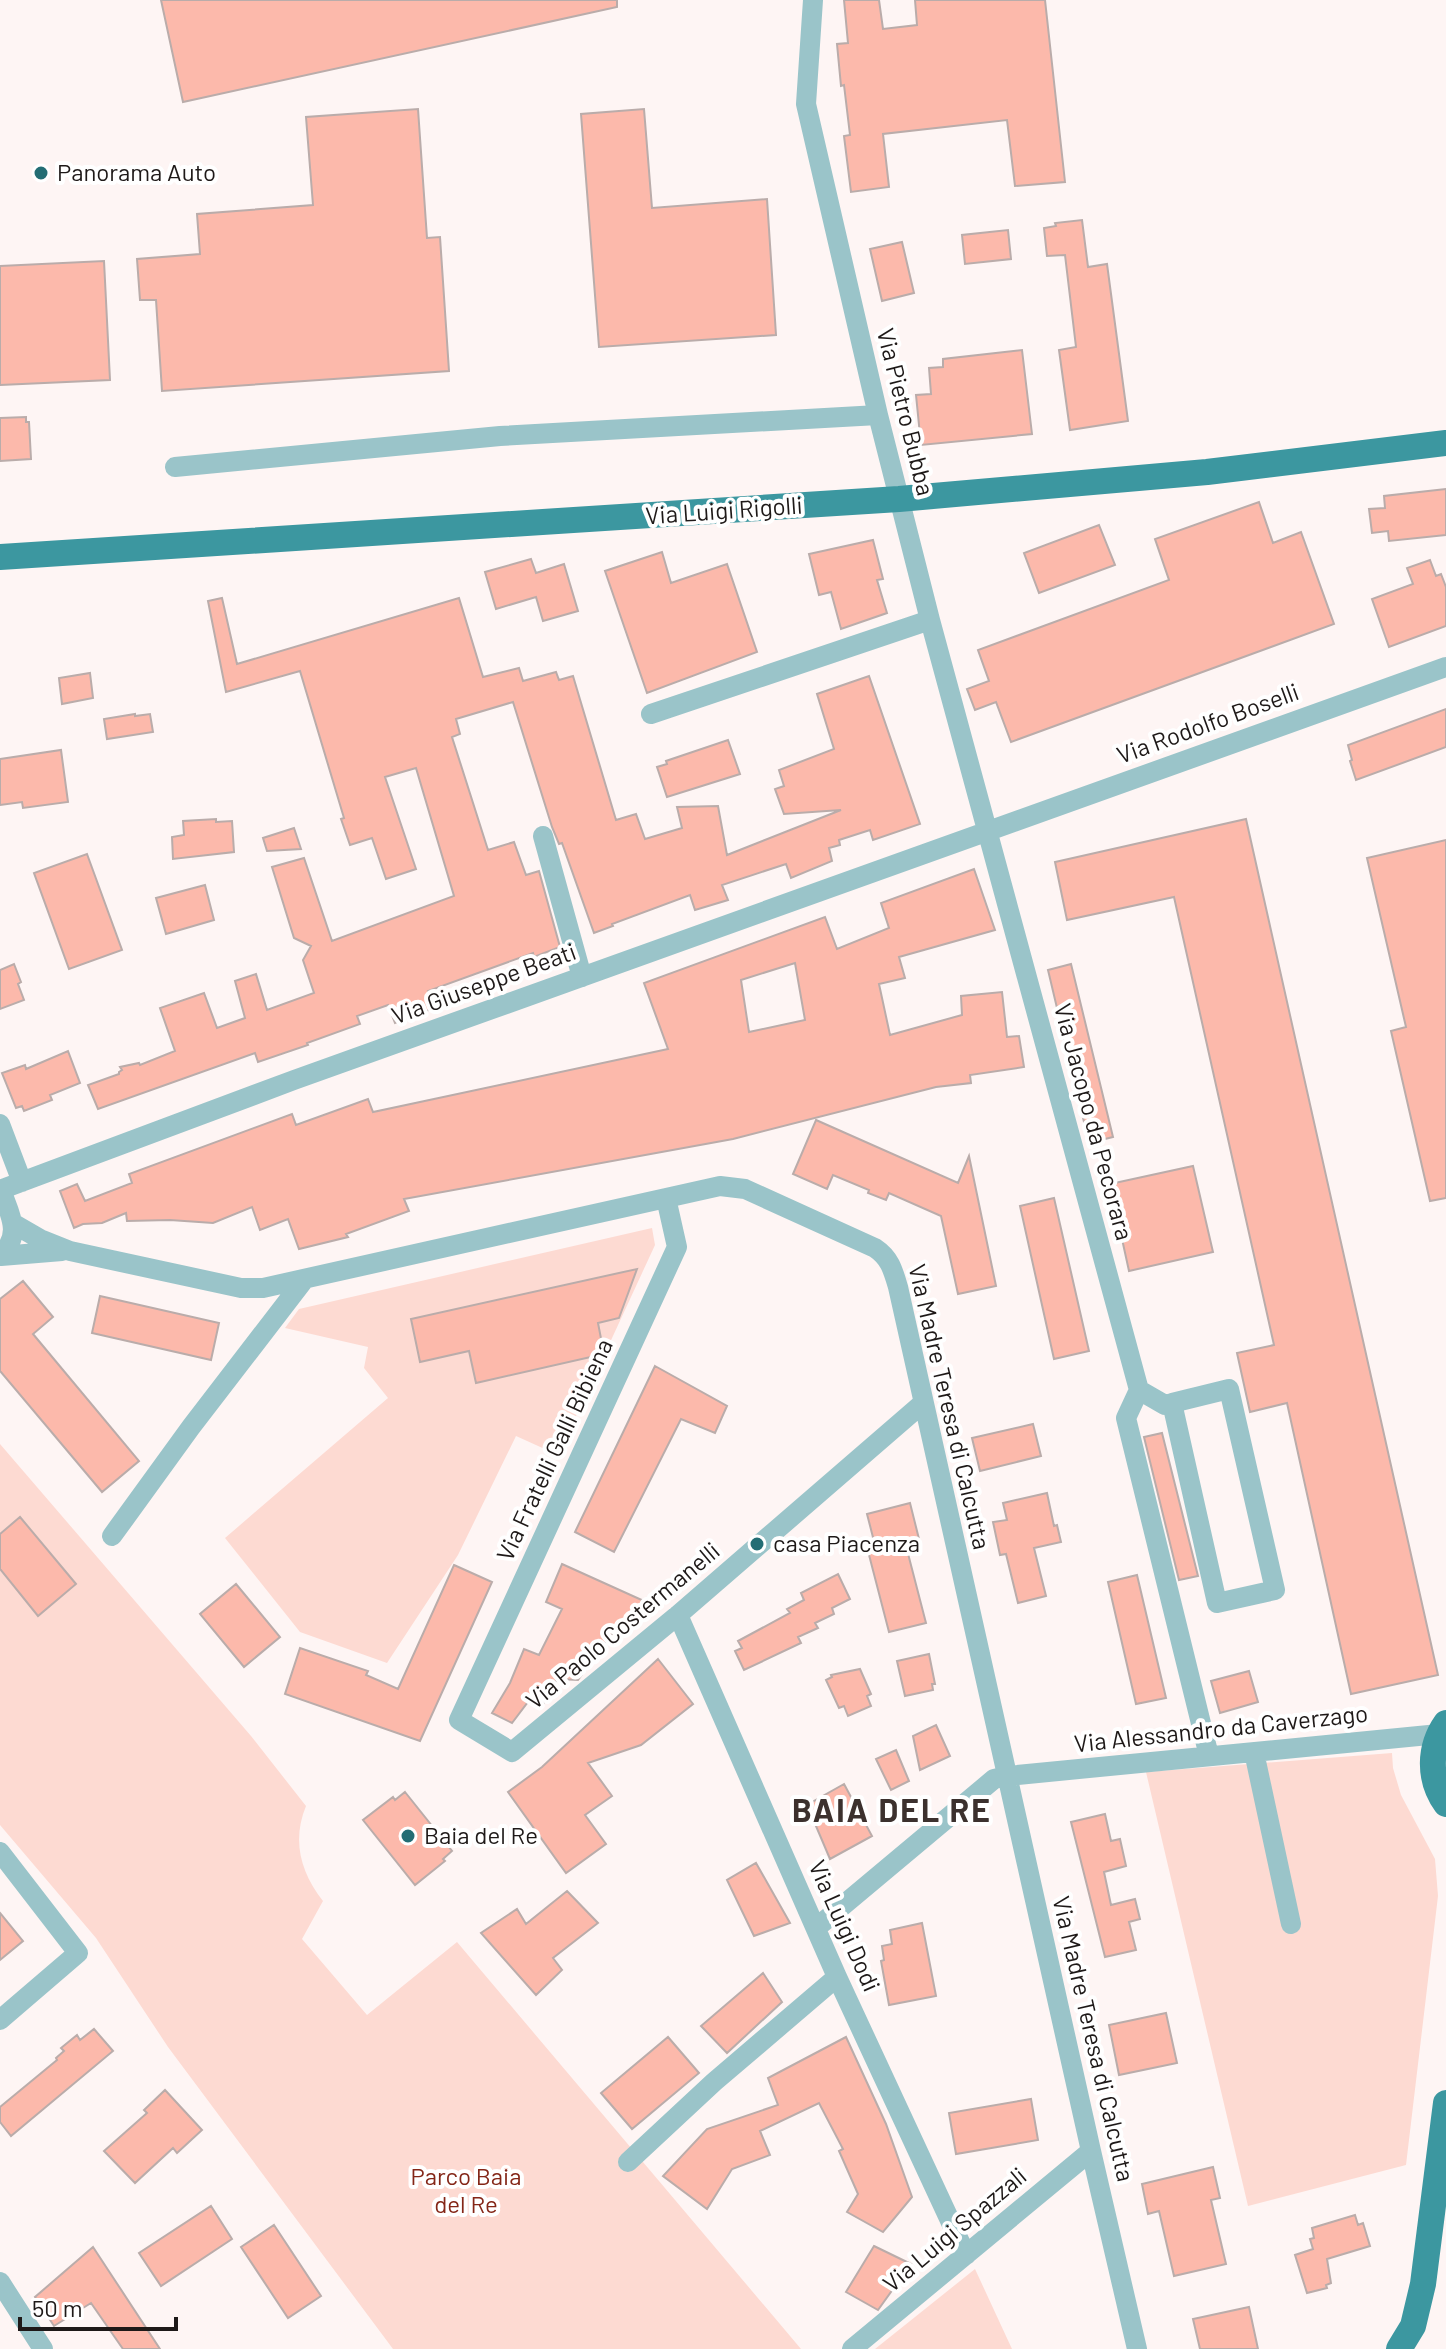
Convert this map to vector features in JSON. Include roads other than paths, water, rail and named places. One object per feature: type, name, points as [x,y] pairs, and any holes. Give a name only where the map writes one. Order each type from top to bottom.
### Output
[{"type":"main road","name":"Via Luigi Rigolli","points":[[0,557],[899,499],[1192,474],[1446,443]]},
{"type":"main road","points":[[1443,1728],[1435,1743],[1432,1763],[1435,1782],[1446,1804]]},
{"type":"main road","points":[[1399,2349],[1413,2326],[1423,2284],[1446,2103]]},
{"type":"street","name":"Via Pietro Bubba","points":[[813,0],[806,104],[899,499],[988,831]]},
{"type":"street","points":[[175,467],[500,436],[878,415]]},
{"type":"street","points":[[651,714],[930,620]]},
{"type":"street","name":"Via Rodolfo Boselli","points":[[988,831],[1446,667]]},
{"type":"street","name":"Via Giuseppe Beati","points":[[0,1190],[294,1080],[988,831]]},
{"type":"street","name":"Via Jacopo da Pecorara","points":[[988,831],[1139,1390]]},
{"type":"street","points":[[543,836],[582,977]]},
{"type":"street","points":[[0,1124],[22,1182]]},
{"type":"street","name":"Via Madre Teresa di Calcutta","points":[[0,1256],[12,1239],[14,1224],[70,1251],[241,1288],[263,1288],[720,1186],[745,1189],[881,1251],[892,1267],[1137,2349]]},
{"type":"street","points":[[0,1190],[14,1224]]},
{"type":"street","name":"Via Fratelli Galli Bibiena","points":[[459,1720],[677,1247],[666,1198]]},
{"type":"street","name":"Via Madre Teresa di Calcutta","points":[[0,1256],[70,1251]]},
{"type":"street","points":[[112,1536],[304,1280]]},
{"type":"street","points":[[1172,1403],[1217,1603],[1275,1590],[1229,1389],[1172,1403],[1165,1405],[1139,1390],[1126,1418],[1209,1756]]},
{"type":"street","name":"Via Paolo Costermanelli","points":[[459,1720],[512,1752],[678,1615],[923,1403]]},
{"type":"street","name":"Via Luigi Dodi","points":[[678,1615],[837,1977],[966,2255]]},
{"type":"street","name":"Via Alessandro da Caverzago","points":[[1007,1776],[1254,1752],[1443,1728]]},
{"type":"street","points":[[1254,1752],[1291,1924]]},
{"type":"street","points":[[816,1928],[994,1779],[1007,1776]]},
{"type":"street","points":[[0,1852],[78,1953],[0,2020]]},
{"type":"street","points":[[628,2162],[714,2082],[837,1977]]},
{"type":"street","name":"Via Luigi Spazzali","points":[[852,2349],[1091,2151]]},
{"type":"street","points":[[0,2282],[43,2349]]},
{"type":"place","name":"Panorama Auto","points":[[41,173]]},
{"type":"place","name":"casa Piacenza","points":[[757,1544]]},
{"type":"place","name":"Baia del Re","points":[[408,1836]]},
{"type":"district","name":"BAIA DEL RE","points":[[892,1811]]},
{"type":"park label","name":"Parco Baia del Re","points":[[466,2191]]}]
